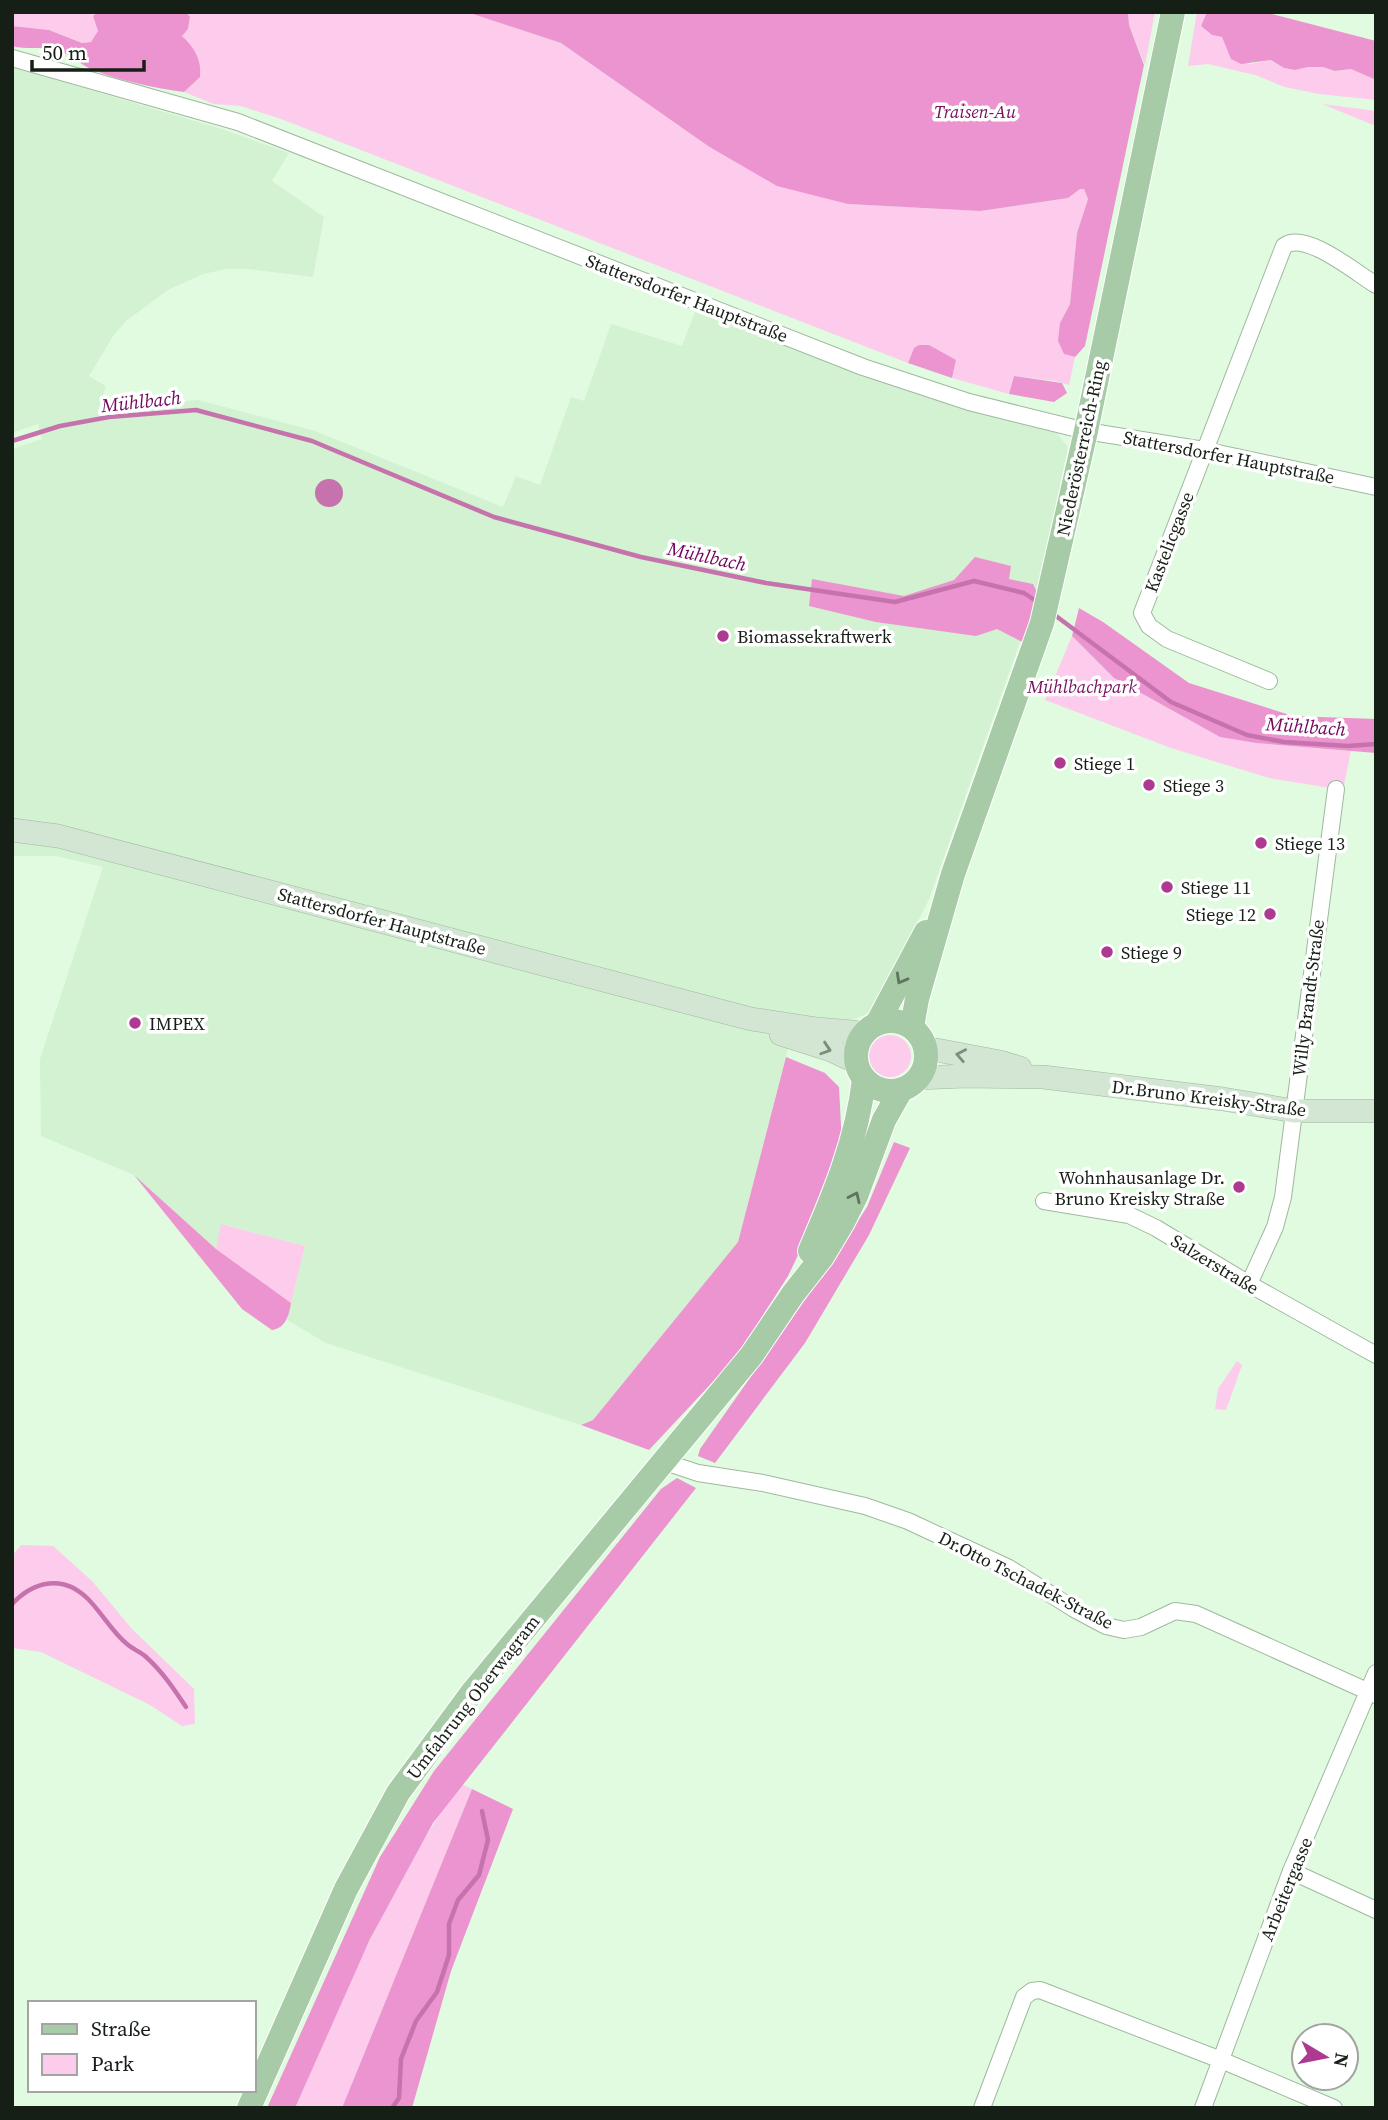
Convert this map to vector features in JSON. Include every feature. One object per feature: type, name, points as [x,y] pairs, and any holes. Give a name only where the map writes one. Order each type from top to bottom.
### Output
[{"type":"main road","name":"Niederösterreich-Ring","points":[[912,1027],[917,999],[953,874],[1042,623],[1086,431],[1173,12]]},
{"type":"main road","name":"Stattersdorfer Hauptstraße","points":[[12,830],[58,836],[751,1019],[817,1029],[870,1027]]},
{"type":"main road","name":"Niederösterreich-Ring","points":[[870,1027],[915,953],[953,874]]},
{"type":"main road","name":"Stattersdorfer Hauptstraße","points":[[751,1019],[785,1036],[831,1050],[860,1070]]},
{"type":"main road","points":[[664,1462],[751,1356],[793,1294],[816,1253],[856,1196],[876,1138],[926,1059],[923,1040],[912,1027],[895,1020],[870,1027],[858,1041],[861,1105],[848,1158],[816,1253]]},
{"type":"main road","name":"Dr.Bruno Kreisky-Straße","points":[[926,1048],[1000,1062],[1043,1077]]},
{"type":"main road","points":[[860,1070],[881,1090],[910,1084]]},
{"type":"main road","name":"Dr.Bruno Kreisky-Straße","points":[[910,1084],[966,1076],[1043,1077],[1294,1111],[1376,1111]]},
{"type":"main road","name":"Umfahrung Oberwagram","points":[[249,2108],[346,1889],[398,1793],[471,1694],[664,1462]]},
{"type":"street","name":"Stattersdorfer Hauptstraße","points":[[12,58],[238,122],[863,367],[969,402],[1086,431],[1204,450],[1376,487]]},
{"type":"street","points":[[1204,450],[1284,246],[1293,242],[1309,243],[1376,285]]},
{"type":"street","name":"Kastelicgasse","points":[[1204,450],[1142,613],[1149,626],[1167,639],[1269,681]]},
{"type":"street","name":"Willy Brandt-Straße","points":[[1249,1284],[1275,1227],[1283,1197],[1336,789]]},
{"type":"street","name":"Salzerstraße","points":[[1044,1201],[1129,1215],[1376,1355]]},
{"type":"street","name":"Dr.Otto Tschadek-Straße","points":[[664,1462],[698,1473],[763,1483],[865,1506],[908,1521],[1009,1568],[1106,1626],[1124,1630],[1141,1627],[1175,1611],[1196,1614],[1372,1693]]},
{"type":"street","name":"Arbeitergasse","points":[[1203,2108],[1292,1871],[1372,1693],[1376,1673]]},
{"type":"street","points":[[1292,1871],[1376,1910]]},
{"type":"street","points":[[982,2108],[1024,1997],[1032,1991],[1040,1990],[1221,2060],[1334,2108]]},
{"type":"shaded area","points":[[12,67],[222,129],[289,153],[272,181],[324,217],[313,277],[248,269],[226,269],[203,274],[168,290],[126,321],[113,336],[89,376],[106,386],[98,410],[198,400],[315,431],[503,507],[516,476],[540,485],[571,397],[584,401],[611,324],[682,346],[695,312],[903,389],[1055,431],[1068,447],[1037,594],[929,899],[872,1012],[841,1024],[796,1017],[738,1242],[593,1420],[581,1425],[326,1343],[287,1320],[305,1246],[222,1224],[216,1249],[134,1175],[41,1136],[40,1059],[103,867],[56,856],[12,856],[12,449],[42,439],[38,424],[12,433]]},
{"type":"shaded area","points":[[329,479],[339,483],[343,493],[339,503],[329,507],[319,503],[315,493],[319,483]]},
{"type":"green space","points":[[12,12],[98,12],[93,16],[98,31],[91,42],[82,43],[49,30],[12,26]]},
{"type":"green space","points":[[98,12],[186,12],[190,17],[188,29],[182,36],[196,54],[200,77],[184,92],[173,91],[110,76],[55,50],[12,46],[12,26],[49,30],[82,43],[91,42],[98,31],[93,16]]},
{"type":"green space","points":[[186,12],[471,13],[561,43],[708,146],[848,204],[980,211],[1068,198],[1084,189],[1088,199],[1077,233],[1070,304],[1060,323],[1064,354],[1075,357],[1069,385],[1014,376],[1009,394],[952,378],[956,360],[914,348],[908,363],[281,119],[241,106],[214,104],[184,92],[200,77],[182,36],[188,29],[190,17]]},
{"type":"green space","name":"Traisen-Au","points":[[467,12],[1128,12],[1129,25],[1144,65],[1085,346],[1075,357],[1064,354],[1058,341],[1060,323],[1070,304],[1077,233],[1088,199],[1084,189],[1068,198],[980,211],[848,204],[777,186],[708,146],[561,43]]},
{"type":"green space","points":[[1128,12],[1155,12],[1145,65],[1129,25]]},
{"type":"green space","points":[[1197,12],[1207,12],[1201,26],[1212,35],[1222,37],[1232,59],[1250,64],[1271,60],[1284,68],[1295,70],[1308,67],[1323,67],[1335,71],[1351,69],[1376,80],[1376,100],[1319,94],[1285,87],[1255,75],[1208,64],[1188,66]]},
{"type":"green space","points":[[1207,12],[1264,12],[1376,41],[1376,80],[1351,69],[1335,71],[1323,67],[1308,67],[1295,70],[1284,68],[1271,60],[1241,64],[1231,59],[1222,37],[1212,35],[1201,26]]},
{"type":"green space","points":[[1322,104],[1376,111],[1376,126]]},
{"type":"green space","points":[[929,345],[956,360],[952,378],[908,363],[914,348]]},
{"type":"green space","points":[[1014,376],[1062,383],[1067,393],[1054,402],[1009,394]]},
{"type":"green space","points":[[975,557],[1011,566],[1009,579],[1033,584],[1039,596],[1026,644],[997,629],[976,636],[876,622],[809,606],[812,579],[904,596],[954,580]]},
{"type":"green space","points":[[1079,608],[1189,683],[1293,716],[1376,719],[1376,753],[1256,743],[1220,737],[1114,678],[1072,636]]},
{"type":"green space","name":"Mühlbachpark","points":[[1072,636],[1114,678],[1220,737],[1256,743],[1351,751],[1343,790],[1269,778],[1171,748],[1045,700]]},
{"type":"green space","points":[[890,1035],[905,1041],[911,1056],[905,1071],[890,1077],[875,1071],[869,1056],[875,1041]]},
{"type":"green space","points":[[786,1057],[825,1073],[839,1087],[842,1145],[823,1203],[788,1276],[737,1356],[649,1450],[581,1425],[593,1420],[738,1242]]},
{"type":"green space","points":[[894,1142],[910,1148],[869,1235],[805,1343],[715,1463],[698,1456],[700,1449],[867,1207]]},
{"type":"green space","points":[[134,1175],[216,1249],[291,1303],[288,1316],[281,1327],[272,1330],[242,1309]]},
{"type":"green space","points":[[221,1224],[305,1246],[291,1303],[216,1249]]},
{"type":"green space","points":[[1237,1361],[1242,1365],[1226,1410],[1215,1409],[1218,1389]]},
{"type":"green space","points":[[677,1478],[696,1488],[433,1823],[370,1939],[295,2108],[267,2108],[380,1857],[434,1771],[661,1489]]},
{"type":"green space","points":[[21,1545],[53,1546],[92,1581],[132,1629],[194,1689],[195,1724],[182,1726],[150,1705],[41,1652],[12,1648],[12,1556]]},
{"type":"green space","points":[[461,1784],[472,1789],[342,2108],[295,2108],[390,1900],[435,1822]]},
{"type":"green space","points":[[472,1789],[513,1809],[451,1971],[412,2108],[342,2108]]},
{"type":"waterway","name":"Mühlbach","points":[[12,441],[60,426],[109,417],[196,410],[312,441],[494,517],[641,557],[766,583],[895,602],[974,581],[1024,593],[1039,603]]},
{"type":"waterway","name":"Mühlbach","points":[[1052,613],[1171,702],[1247,735],[1284,742],[1348,746],[1376,744]]},
{"type":"waterway","points":[[12,1604],[30,1590],[49,1583],[69,1586],[78,1591],[93,1604],[129,1646],[157,1668],[186,1707]]},
{"type":"waterway","points":[[392,2108],[399,2098],[401,2059],[416,2021],[437,1992],[449,1955],[449,1924],[458,1900],[479,1875],[488,1840],[482,1811]]},
{"type":"place","name":"Biomassekraftwerk","points":[[723,636]]},
{"type":"place","name":"Stiege 1","points":[[1060,763]]},
{"type":"place","name":"Stiege 3","points":[[1149,785]]},
{"type":"place","name":"Stiege 13","points":[[1261,843]]},
{"type":"place","name":"Stiege 11","points":[[1167,887]]},
{"type":"place","name":"Stiege 12","points":[[1270,914]]},
{"type":"place","name":"Stiege 9","points":[[1107,952]]},
{"type":"place","name":"IMPEX","points":[[135,1023]]},
{"type":"place","name":"Wohnhausanlage Dr. Bruno Kreisky Straße","points":[[1239,1187]]}]
